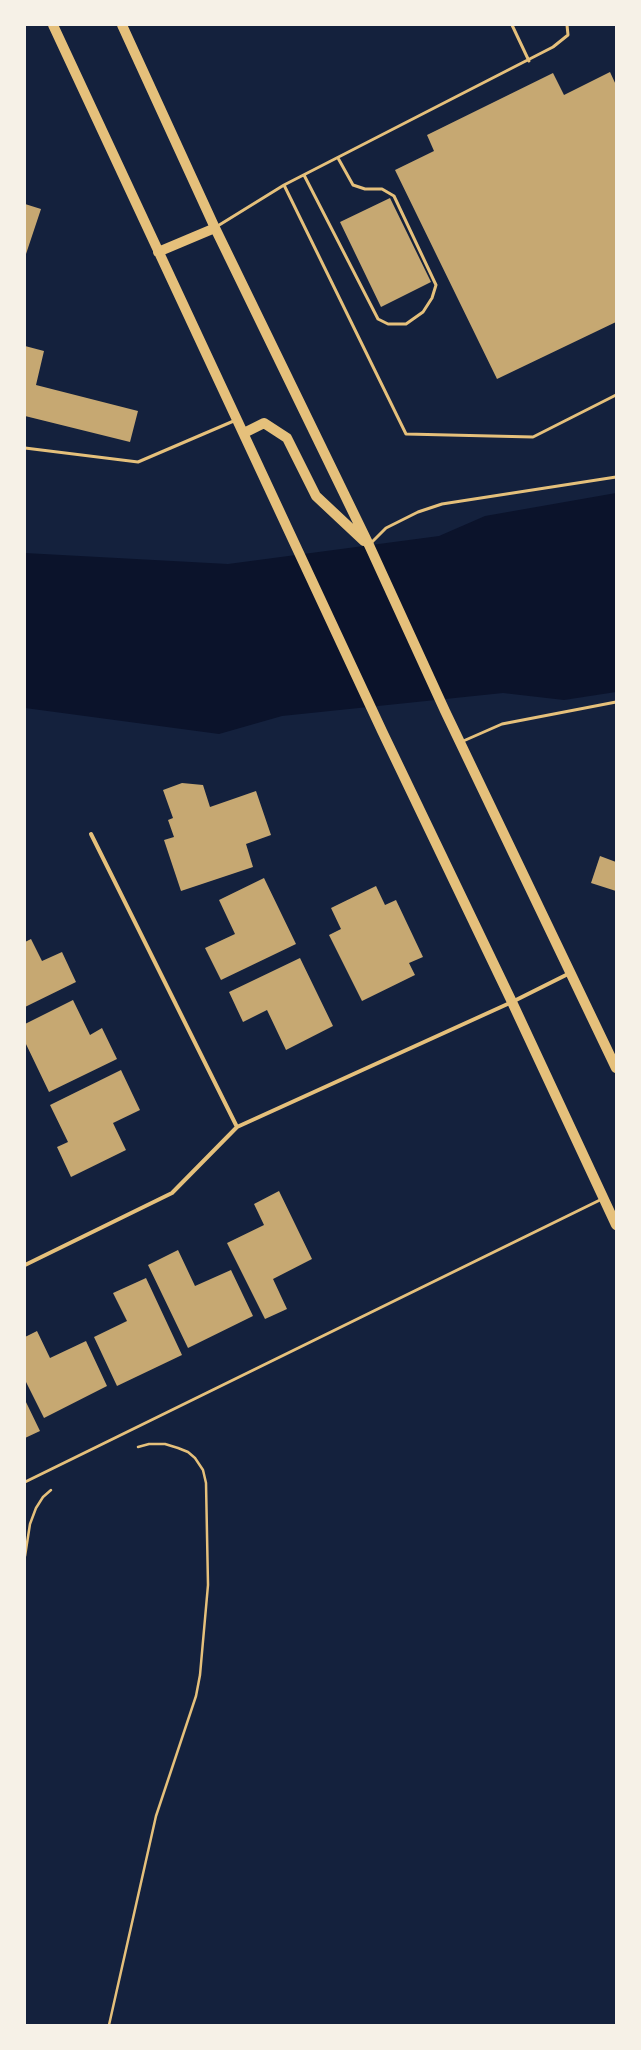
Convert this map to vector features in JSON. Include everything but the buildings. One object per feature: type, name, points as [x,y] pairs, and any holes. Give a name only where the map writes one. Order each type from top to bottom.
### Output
[{"type":"main road","points":[[53,25],[158,252],[238,419],[382,731],[512,1002],[616,1225]]},
{"type":"main road","points":[[122,25],[215,228],[369,545],[445,711],[616,1068]]},
{"type":"main road","points":[[158,252],[215,228]]},
{"type":"main road","points":[[244,433],[264,423],[287,438],[316,496],[369,545]]},
{"type":"street","points":[[91,834],[237,1127]]},
{"type":"street","points":[[25,1265],[172,1193],[237,1127],[512,1002],[570,973]]},
{"type":"lane","points":[[512,25],[530,61]]},
{"type":"lane","points":[[215,228],[284,185],[530,61],[553,47],[568,35],[567,25]]},
{"type":"lane","points":[[304,175],[378,319],[388,324],[406,324],[423,312],[432,298],[436,285],[394,196],[382,189],[365,189],[353,185],[338,158]]},
{"type":"lane","points":[[284,185],[406,434],[533,437],[616,395]]},
{"type":"lane","points":[[25,448],[138,462],[238,419]]},
{"type":"lane","points":[[369,545],[386,528],[418,512],[442,504],[616,477]]},
{"type":"lane","points":[[460,742],[502,724],[616,702]]},
{"type":"lane","points":[[25,1482],[603,1198]]},
{"type":"path","points":[[108,2025],[156,1816],[196,1696],[200,1675],[208,1586],[206,1483],[203,1470],[188,1452],[165,1444],[149,1444],[134,1448]]},
{"type":"path","points":[[25,1556],[30,1524],[36,1508],[43,1497],[53,1488]]},
{"type":"water","points":[[616,493],[616,692],[564,700],[503,693],[282,716],[219,734],[25,708],[25,553],[228,564],[439,536],[485,516]]}]
